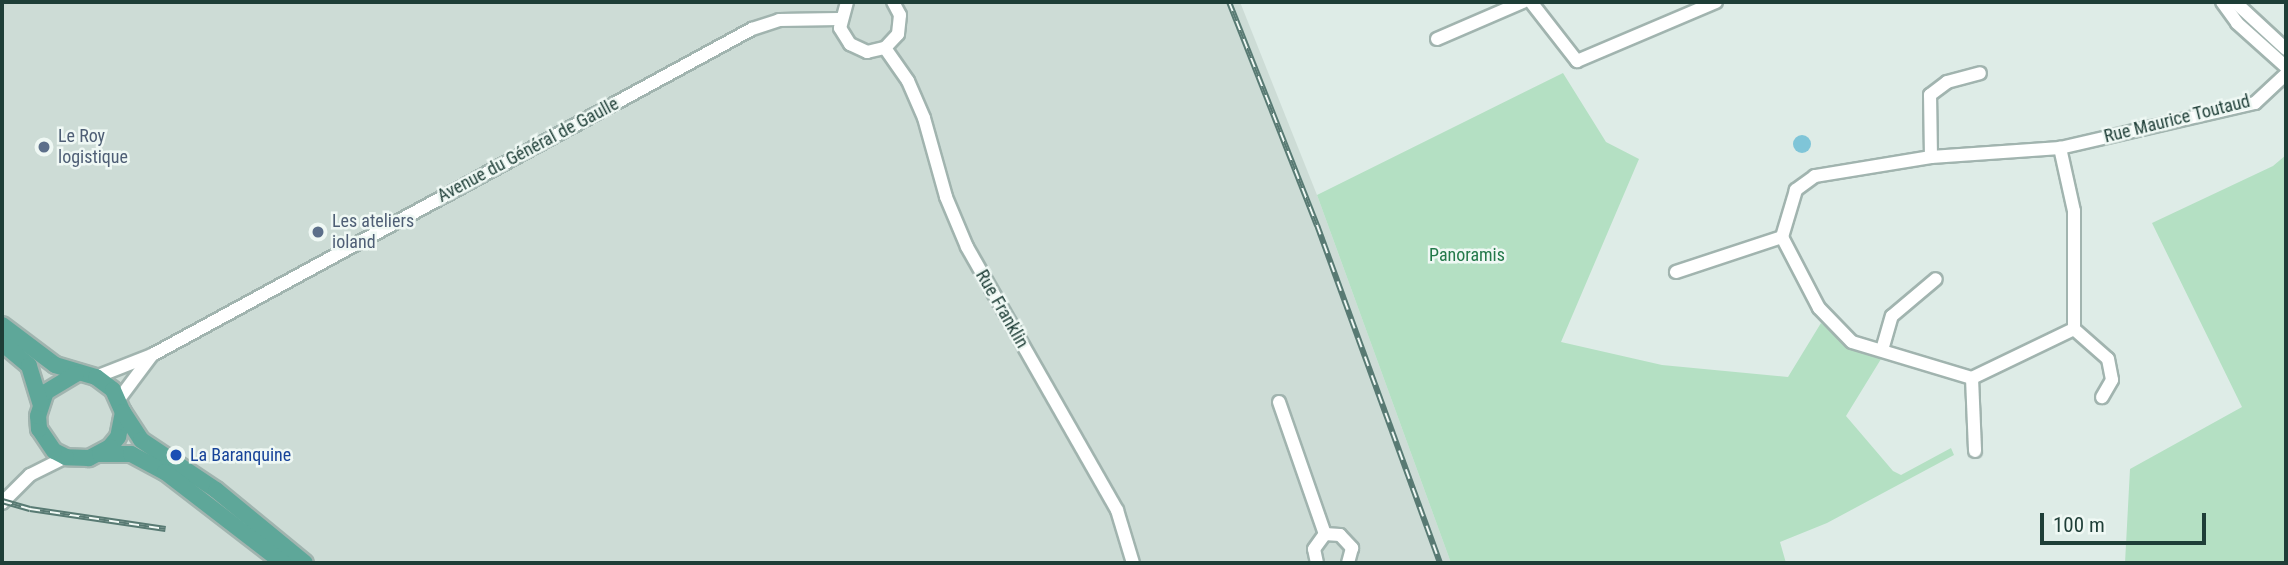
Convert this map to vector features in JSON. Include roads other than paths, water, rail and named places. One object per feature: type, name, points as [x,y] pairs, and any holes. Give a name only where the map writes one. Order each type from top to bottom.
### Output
[{"type":"main road","points":[[2,325],[55,365],[76,374],[96,377],[121,406],[141,440],[216,490],[305,563]]},
{"type":"main road","points":[[2,343],[29,366],[40,403],[39,429],[45,441],[66,457],[131,454],[164,472],[283,563]]},
{"type":"main road","points":[[40,403],[54,383],[76,374]]},
{"type":"main road","points":[[100,454],[118,436],[121,406]]},
{"type":"street","points":[[847,2],[839,19],[844,37],[858,49],[885,48],[900,25],[893,2]]},
{"type":"street","points":[[1437,39],[1523,2]]},
{"type":"street","points":[[1531,2],[1577,61],[1712,3]]},
{"type":"street","points":[[2222,2],[2237,23],[2286,67]]},
{"type":"street","points":[[2235,2],[2286,49]]},
{"type":"street","name":"Avenue du Général de Gaulle","points":[[96,377],[152,355],[741,34],[779,20],[839,19]]},
{"type":"street","name":"Rue Franklin","points":[[885,48],[908,81],[925,118],[946,197],[967,247],[1117,510],[1133,563]]},
{"type":"street","points":[[1931,157],[1930,95],[1947,82],[1980,73]]},
{"type":"street","name":"Rue Maurice Toutaud","points":[[1782,237],[1796,190],[1815,176],[1931,157],[2060,148],[2255,103],[2286,74]]},
{"type":"street","points":[[2060,148],[2074,211],[2074,330],[2108,359],[2112,380],[2102,397]]},
{"type":"street","points":[[1676,272],[1782,237],[1819,308],[1852,342],[1972,378],[2074,330]]},
{"type":"street","points":[[1882,350],[1892,316],[1936,279]]},
{"type":"street","name":"Avenue du Général de Gaulle","points":[[121,406],[152,355]]},
{"type":"street","points":[[1972,378],[1975,451]]},
{"type":"street","points":[[1279,402],[1325,534]]},
{"type":"street","points":[[2,503],[30,475],[66,457]]},
{"type":"street","points":[[1312,563],[1314,549],[1325,534]]},
{"type":"street","points":[[1325,534],[1340,535],[1352,548],[1348,563]]},
{"type":"water","points":[[1802,135],[1808,138],[1811,144],[1808,150],[1802,153],[1796,150],[1793,144],[1796,138]]},
{"type":"railway","points":[[1229,2],[1317,225],[1440,563]]},
{"type":"railway","points":[[2,501],[30,509],[166,529]]},
{"type":"place","name":"Le Roy logistique","points":[[44,147]]},
{"type":"place","name":"Les ateliers ioland","points":[[318,232]]},
{"type":"place","name":"La Baranquine","points":[[176,455]]},
{"type":"park label","name":"Panoramis","points":[[1467,255]]}]
